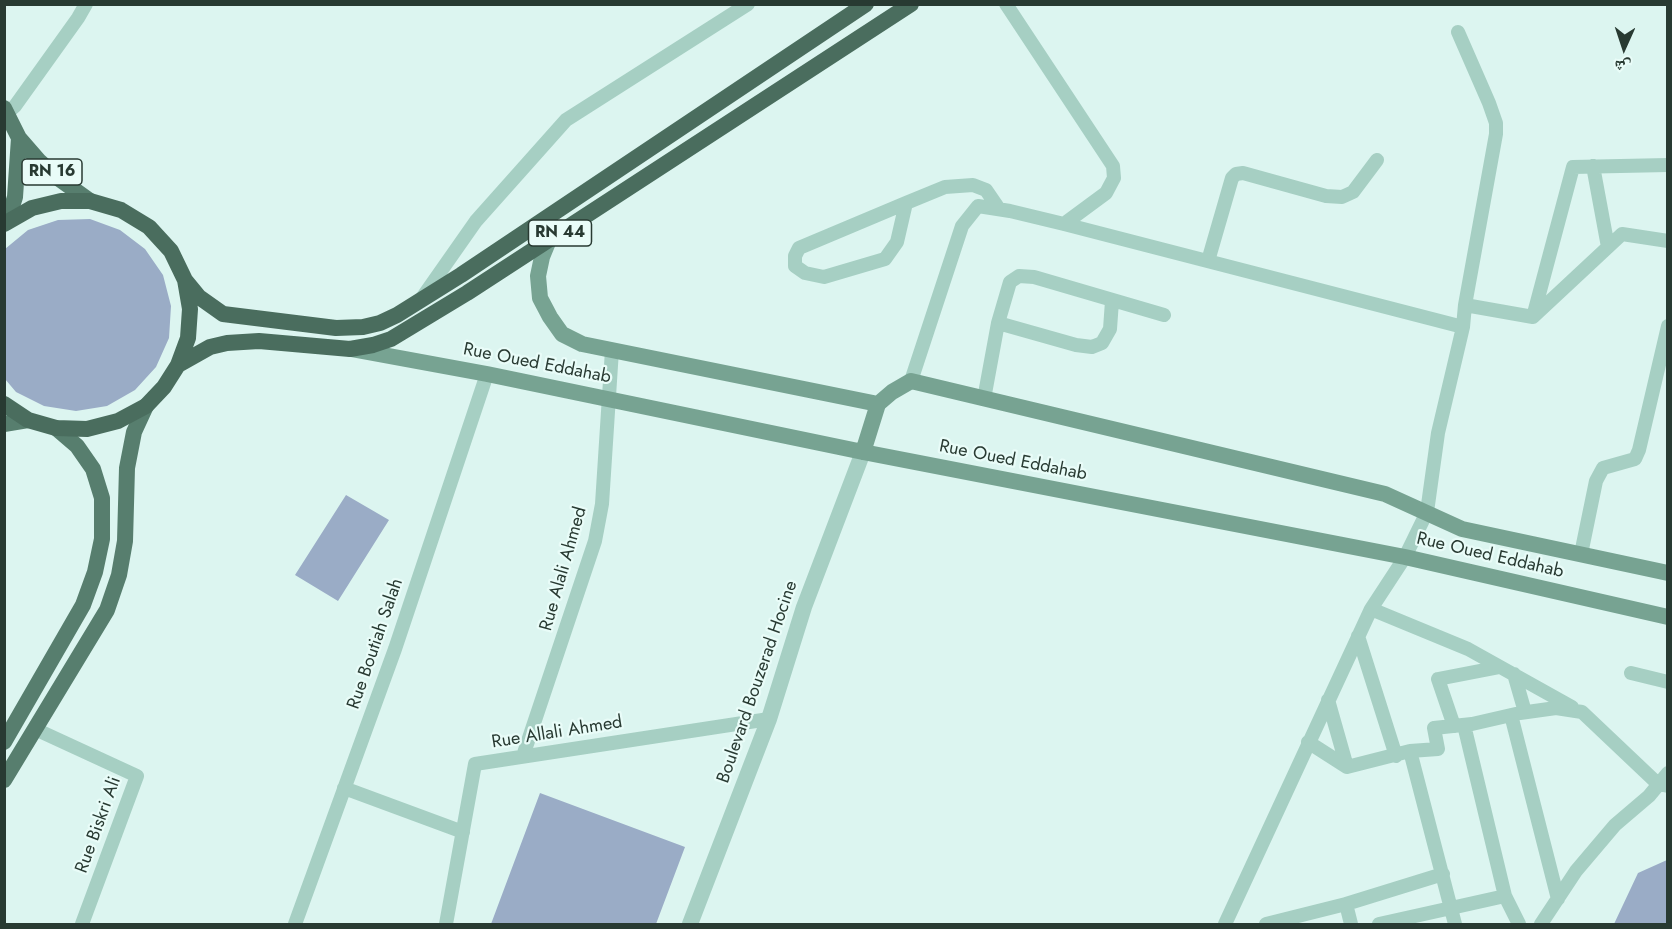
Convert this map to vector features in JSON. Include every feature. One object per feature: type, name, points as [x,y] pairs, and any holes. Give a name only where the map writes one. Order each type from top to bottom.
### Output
[{"type":"highway","name":"RN 44","points":[[185,280],[199,297],[223,314],[336,328],[363,327],[380,323],[471,269],[866,4]]},
{"type":"highway","name":"RN 44","points":[[178,365],[210,347],[227,343],[259,341],[350,349],[373,345],[409,329],[911,4]]},
{"type":"highway","points":[[4,404],[28,420],[56,428],[87,429],[118,421],[146,406],[164,387],[178,365],[188,338],[190,309],[185,280],[171,251],[149,227],[121,210],[90,201],[61,201],[32,208],[5,223]]},
{"type":"main road","name":"RN 16","points":[[6,110],[19,138],[58,178],[90,201]]},
{"type":"main road","name":"RN 16","points":[[5,223],[15,197],[19,138]]},
{"type":"main road","points":[[549,240],[538,276],[540,298],[562,334],[582,344],[878,404]]},
{"type":"main road","name":"Rue Oued Eddahab","points":[[350,349],[487,374],[863,452],[1405,557],[1668,617]]},
{"type":"main road","points":[[863,452],[878,404],[892,392],[911,381],[1375,491],[1462,529],[1668,573]]},
{"type":"main road","points":[[4,780],[107,610],[119,575],[125,541],[127,468],[134,432],[146,406]]},
{"type":"main road","points":[[4,424],[28,420]]},
{"type":"main road","points":[[4,742],[83,606],[96,572],[102,539],[102,498],[93,468],[77,446],[56,428]]},
{"type":"street","points":[[6,110],[22,96],[86,4]]},
{"type":"street","points":[[420,300],[476,221],[566,120],[748,4]]},
{"type":"street","points":[[1006,4],[1113,166],[1114,178],[1106,193],[1064,224]]},
{"type":"street","points":[[1225,924],[1371,609],[1405,557],[1427,512],[1438,433],[1463,327],[1496,134],[1496,123],[1489,103],[1458,32]]},
{"type":"street","points":[[1208,261],[1232,178],[1236,174],[1326,196],[1342,197],[1353,192],[1377,160]]},
{"type":"street","points":[[1533,317],[1573,166],[1668,165]]},
{"type":"street","points":[[1593,166],[1608,247]]},
{"type":"street","points":[[906,203],[897,242],[885,259],[824,277],[805,273],[795,266],[795,256],[800,248],[906,203],[945,187],[973,185],[987,190],[999,209]]},
{"type":"street","points":[[911,381],[962,226],[978,206],[1064,224],[1463,327]]},
{"type":"street","points":[[1533,317],[1622,234],[1668,242]]},
{"type":"street","points":[[984,399],[998,323],[1010,282],[1019,276],[1034,277],[1164,315]]},
{"type":"street","points":[[998,323],[1076,345],[1092,347],[1102,343],[1110,329],[1112,301]]},
{"type":"street","points":[[1465,305],[1533,317]]},
{"type":"street","points":[[1581,554],[1596,481],[1603,468],[1635,459],[1639,450],[1668,326]]},
{"type":"street","name":"Rue Alali Ahmed","points":[[523,756],[595,541],[602,504],[612,350]]},
{"type":"street","name":"Rue Boutiah Salah","points":[[295,924],[395,649],[487,374]]},
{"type":"street","name":"Boulevard Bouzerad Hocine","points":[[690,924],[770,719],[804,607],[863,452]]},
{"type":"street","points":[[1371,609],[1468,649],[1582,712],[1664,781],[1615,825],[1576,871],[1541,924]]},
{"type":"street","points":[[1358,636],[1395,756]]},
{"type":"street","points":[[1500,667],[1438,680],[1459,726],[1505,896],[1519,924]]},
{"type":"street","points":[[1631,673],[1668,682]]},
{"type":"street","points":[[1514,674],[1518,714],[1558,899]]},
{"type":"street","points":[[1328,700],[1347,767]]},
{"type":"street","points":[[1308,742],[1347,767],[1410,752],[1438,749],[1434,728],[1459,726],[1556,708],[1582,712]]},
{"type":"street","name":"Rue Allali Ahmed","points":[[446,924],[475,764],[770,719]]},
{"type":"street","name":"Rue Biskri Ali","points":[[35,729],[136,776],[82,924]]},
{"type":"street","points":[[1410,752],[1455,924]]},
{"type":"street","points":[[344,788],[463,832]]},
{"type":"street","points":[[1268,924],[1303,919],[1443,874]]},
{"type":"street","points":[[1379,924],[1406,921],[1505,896]]},
{"type":"street","points":[[1346,904],[1351,924]]},
{"type":"shaded area","points":[[90,219],[120,230],[145,249],[163,275],[171,306],[169,338],[156,367],[135,390],[107,406],[76,411],[44,406],[16,392],[5,379],[5,249],[28,230],[58,220]]},
{"type":"shaded area","points":[[346,495],[389,520],[338,601],[295,575]]},
{"type":"shaded area","points":[[540,793],[685,847],[656,924],[491,924]]},
{"type":"shaded area","points":[[1667,860],[1667,924],[1614,924],[1638,873]]}]
